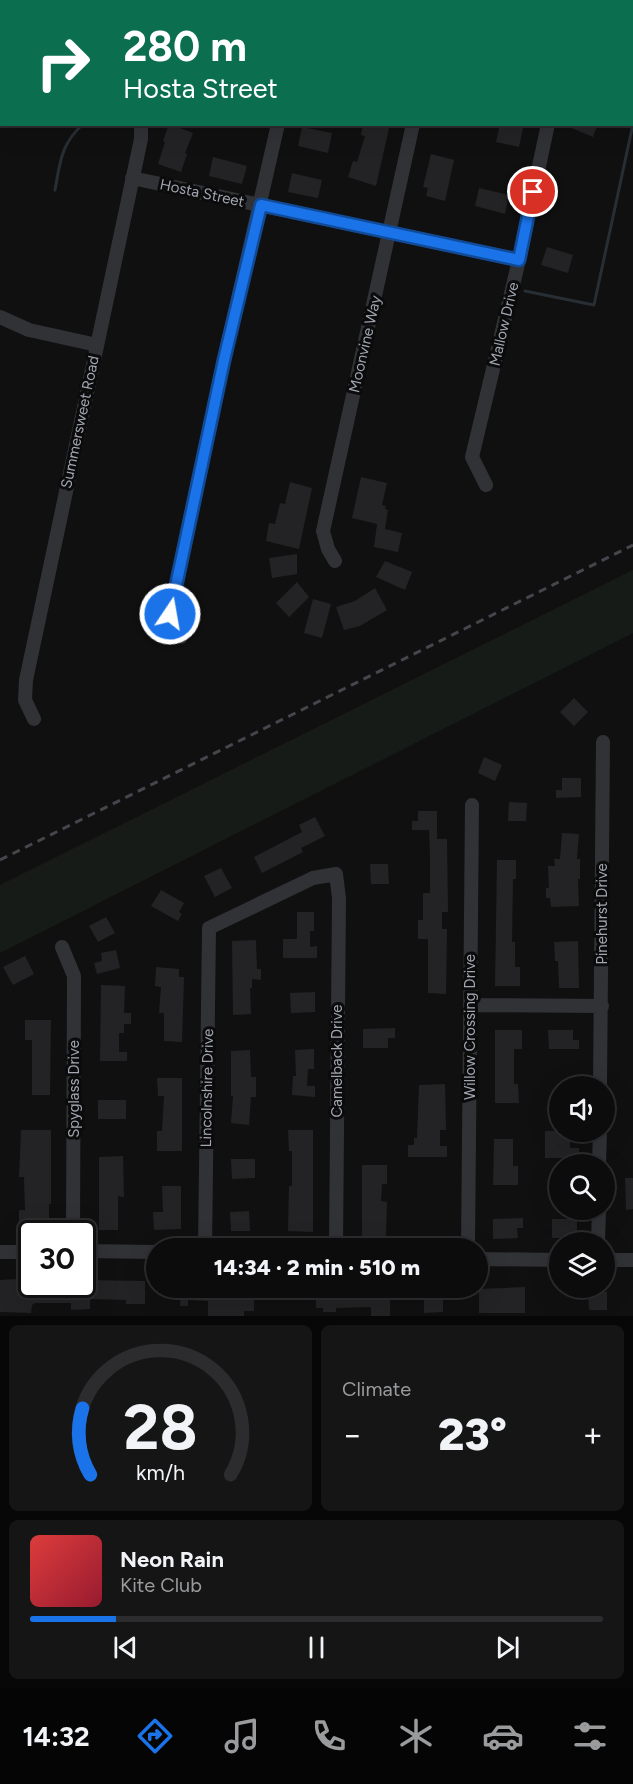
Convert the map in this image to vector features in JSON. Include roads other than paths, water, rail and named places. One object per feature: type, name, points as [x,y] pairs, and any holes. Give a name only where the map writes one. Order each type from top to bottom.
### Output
[{"type":"street","name":"Summersweet Road","points":[[34,718],[25,700],[26,680],[141,139],[141,126]]},
{"type":"street","points":[[181,637],[170,614],[224,360],[278,126]]},
{"type":"street","name":"Moonvine Way","points":[[335,561],[322,531],[413,126]]},
{"type":"street","name":"Mallow Drive","points":[[486,485],[472,457],[519,260],[548,126]]},
{"type":"street","name":"Hosta Street","points":[[132,178],[519,260]]},
{"type":"street","points":[[0,317],[29,330],[97,345]]},
{"type":"street","name":"Pinehurst Drive","points":[[600,1076],[603,742]]},
{"type":"street","name":"Willow Crossing Drive","points":[[468,1238],[472,805]]},
{"type":"street","name":"Camelback Drive","points":[[210,928],[313,878],[336,874],[339,898],[336,1238]]},
{"type":"street","name":"Lincolnshire Drive","points":[[205,1238],[210,928]]},
{"type":"street","name":"Spyglass Drive","points":[[62,947],[74,976],[73,1220]]},
{"type":"street","points":[[470,1005],[602,1006]]},
{"type":"street","points":[[96,1251],[146,1252]]},
{"type":"street","points":[[0,1252],[18,1252]]},
{"type":"street","points":[[488,1259],[549,1260]]},
{"type":"street","points":[[615,1260],[633,1260]]},
{"type":"waterway","points":[[55,190],[60,162],[66,146],[81,126]]},
{"type":"waterway","points":[[525,291],[594,305],[633,126]]},
{"type":"railway","points":[[0,860],[633,545]]}]
